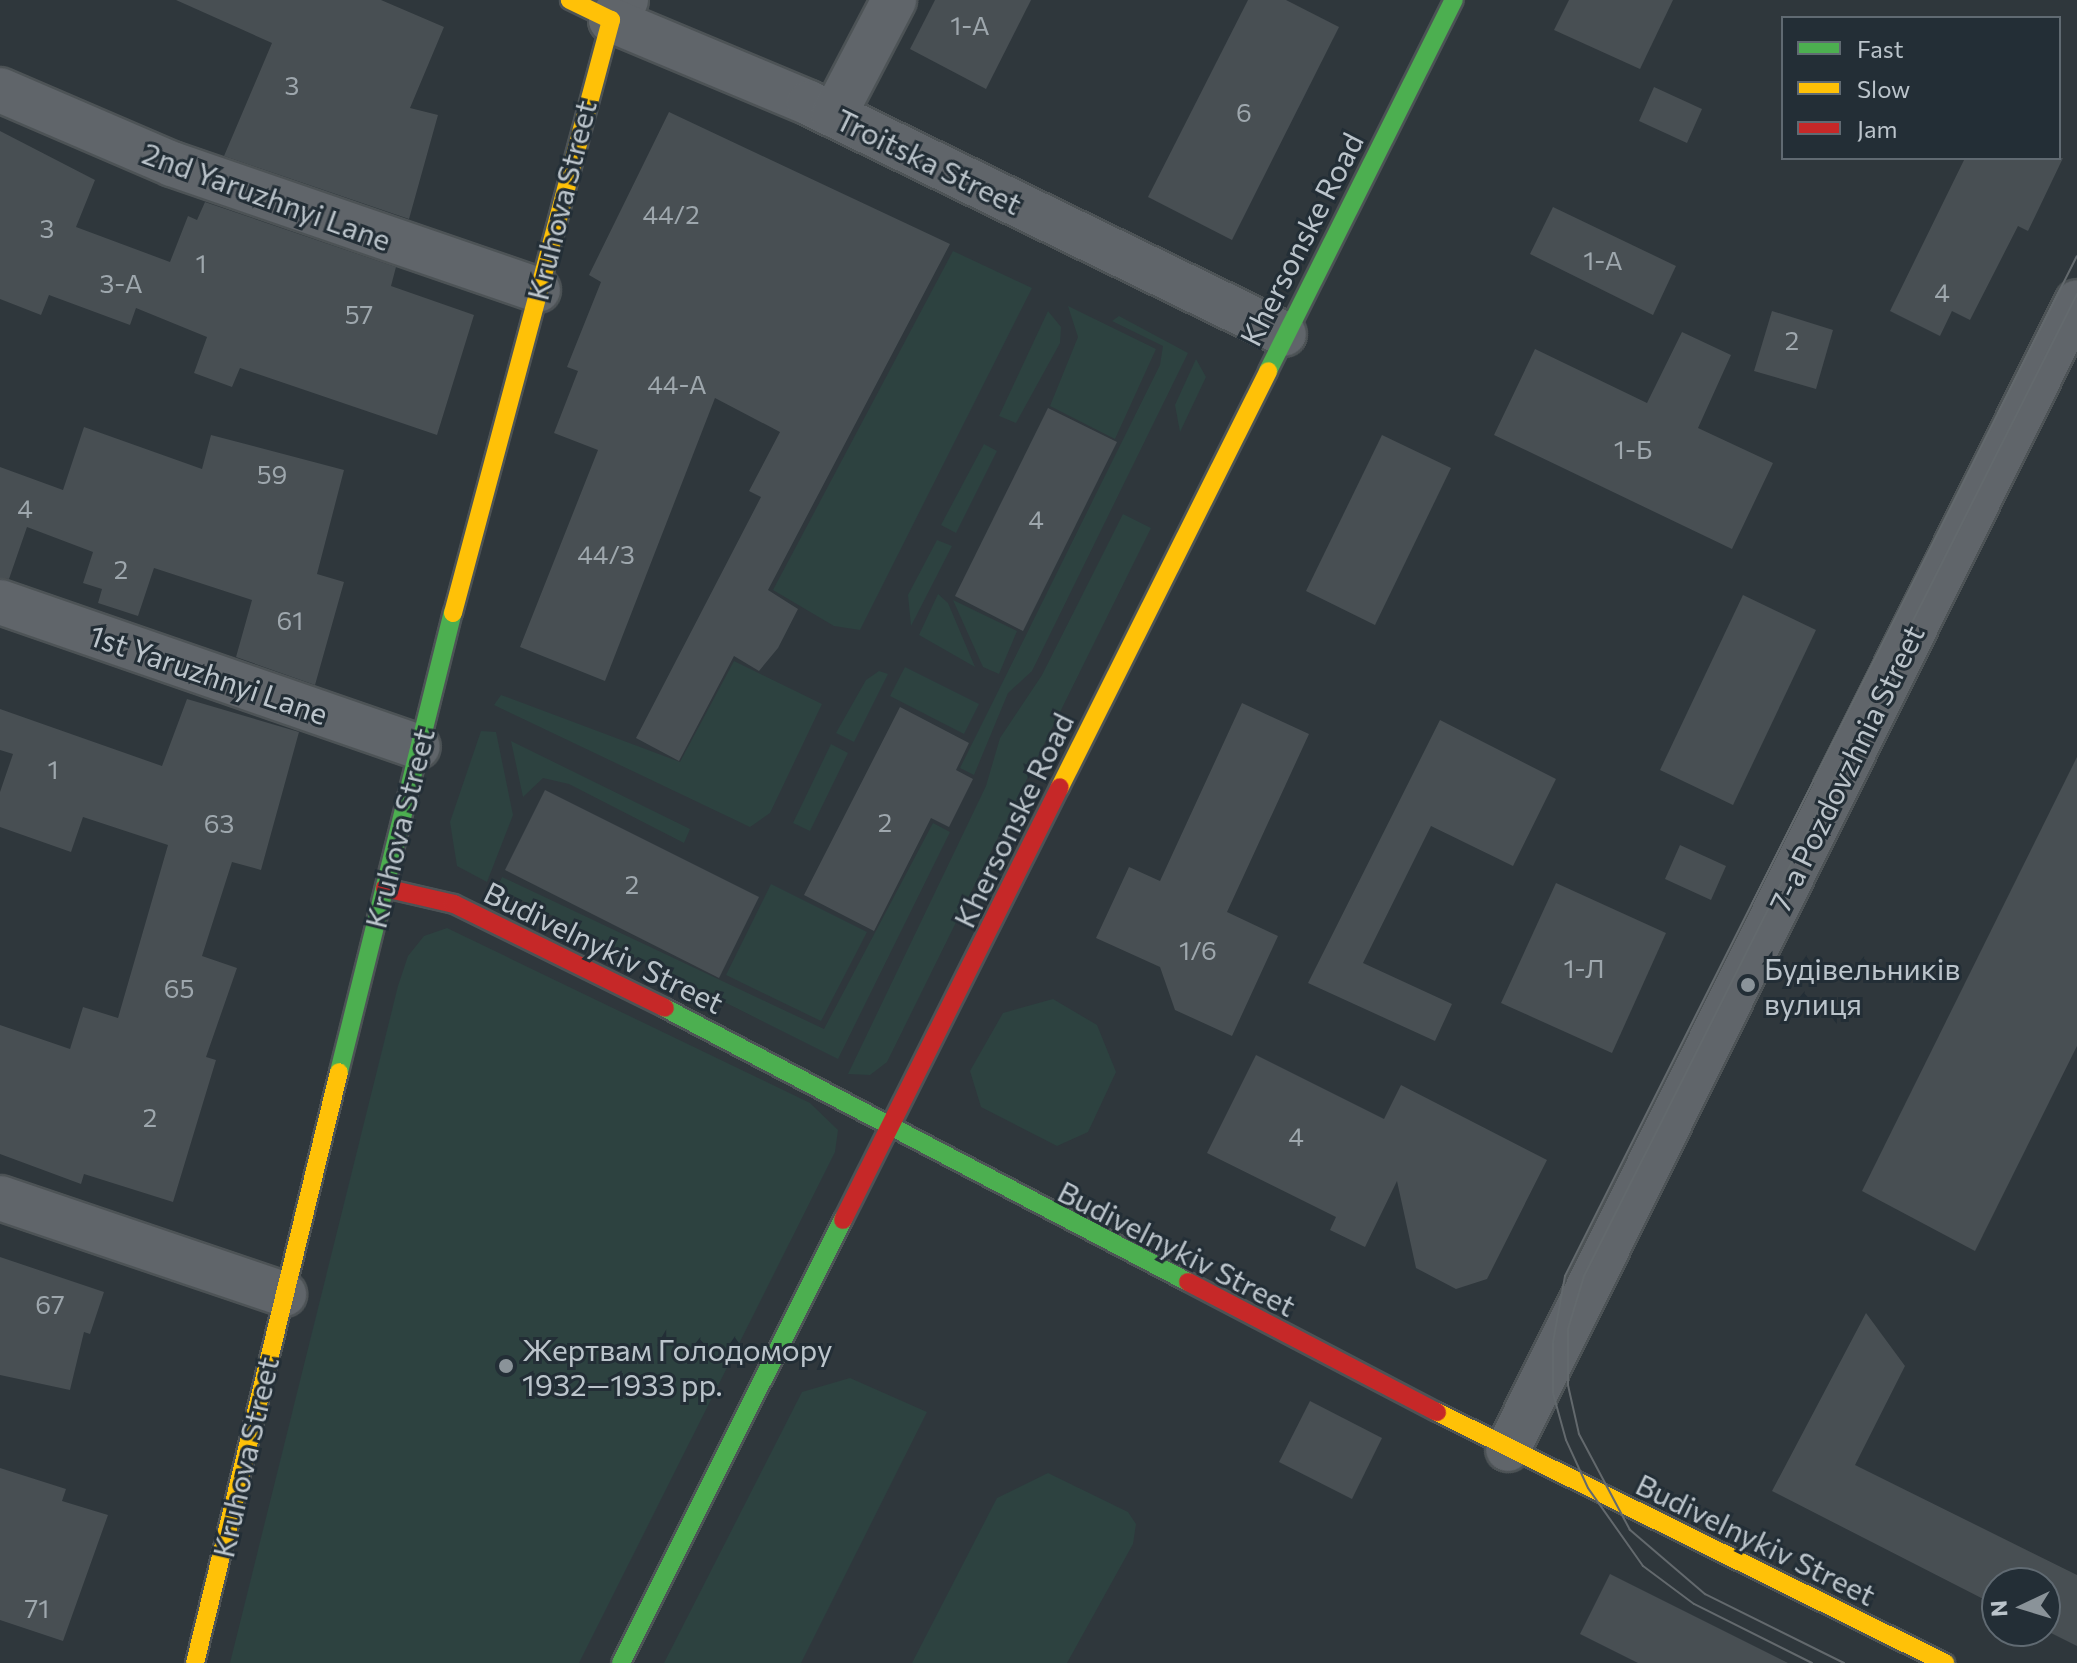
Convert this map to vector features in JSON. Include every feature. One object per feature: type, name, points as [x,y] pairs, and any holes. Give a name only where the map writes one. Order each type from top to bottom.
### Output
[{"type":"main road","name":"Troitska Street","points":[[570,0],[618,10]]},
{"type":"main road","name":"Khersonske Road","points":[[621,1663],[1284,334],[1454,0]]},
{"type":"main road","name":"Kruhova Street","points":[[195,1663],[418,747],[538,290],[618,10]]},
{"type":"main road","name":"Budivelnykiv Street","points":[[385,888],[454,904],[1508,1449],[1945,1663]]},
{"type":"street","points":[[834,115],[894,0]]},
{"type":"street","name":"Troitska Street","points":[[618,10],[664,37],[834,115],[1284,334]]},
{"type":"street","name":"2nd Yaruzhnyi Lane","points":[[0,90],[172,164],[538,290]]},
{"type":"street","name":"7-a Pozdovzhnia Street","points":[[1508,1449],[2077,302]]},
{"type":"street","name":"1st Yaruzhnyi Lane","points":[[0,602],[418,747]]},
{"type":"street","points":[[0,1198],[284,1294]]},
{"type":"green space","points":[[953,251],[1032,288],[860,630],[834,626],[773,590]]},
{"type":"green space","points":[[1068,306],[1156,349],[1115,439],[1050,406],[1078,337]]},
{"type":"green space","points":[[1048,311],[1061,327],[1060,343],[1016,423],[999,416]]},
{"type":"green space","points":[[1119,316],[1188,353],[1032,671],[1008,693],[974,775],[960,768],[1160,365],[1163,346],[1112,321]]},
{"type":"green space","points":[[1196,359],[1206,377],[1180,432],[1175,405]]},
{"type":"green space","points":[[984,444],[997,451],[956,533],[941,525]]},
{"type":"green space","points":[[1123,514],[1151,528],[887,1062],[870,1075],[848,1074],[986,786],[1000,738],[1042,675]]},
{"type":"green space","points":[[937,540],[952,546],[911,626],[908,595]]},
{"type":"green space","points":[[938,594],[948,603],[975,667],[919,635]]},
{"type":"green space","points":[[953,600],[1017,631],[999,674],[983,667]]},
{"type":"green space","points":[[734,661],[822,704],[770,813],[750,827],[494,705],[501,695],[680,762]]},
{"type":"green space","points":[[905,667],[979,704],[964,734],[890,696]]},
{"type":"green space","points":[[879,671],[888,674],[854,742],[836,733],[866,680]]},
{"type":"green space","points":[[481,731],[496,732],[513,815],[487,882],[457,866],[450,822]]},
{"type":"green space","points":[[511,741],[690,829],[684,843],[569,784],[543,778],[523,797]]},
{"type":"green space","points":[[831,744],[848,753],[810,831],[793,823]]},
{"type":"green space","points":[[933,823],[950,832],[838,1059],[497,888],[502,877],[824,1029]]},
{"type":"green space","points":[[771,884],[867,932],[821,1021],[726,975]]},
{"type":"green space","points":[[447,928],[810,1103],[838,1130],[835,1152],[579,1663],[230,1663],[398,986],[408,956],[424,936]]},
{"type":"green space","points":[[1053,999],[1097,1025],[1116,1072],[1088,1132],[1057,1146],[981,1107],[970,1071],[1003,1013]]},
{"type":"green space","points":[[850,1378],[927,1412],[801,1663],[664,1663],[802,1392]]},
{"type":"green space","points":[[1048,1473],[1128,1512],[1136,1524],[1133,1544],[1067,1663],[912,1663],[997,1498]]},
{"type":"building","points":[[176,0],[381,0],[444,27],[410,108],[438,115],[409,219],[224,156],[272,43]]},
{"type":"building","points":[[935,0],[1031,0],[986,89],[910,49]]},
{"type":"building","points":[[1248,0],[1286,0],[1339,27],[1232,240],[1148,197]]},
{"type":"building","points":[[1569,0],[1673,0],[1640,69],[1554,30]]},
{"type":"building","points":[[1654,87],[1702,109],[1687,143],[1639,121]]},
{"type":"building","points":[[669,112],[950,244],[768,590],[798,609],[778,648],[759,671],[734,656],[679,761],[636,738],[761,497],[749,491],[780,432],[715,398],[605,681],[520,647],[598,450],[554,433],[578,371],[567,367],[601,282],[589,275]]},
{"type":"building","points":[[0,131],[95,180],[76,227],[170,262],[188,216],[197,220],[205,202],[396,267],[391,286],[474,315],[437,435],[240,368],[232,387],[194,373],[207,337],[136,308],[130,325],[49,295],[41,315],[0,299]]},
{"type":"building","points":[[2063,158],[2028,231],[2018,226],[1970,320],[1952,311],[1940,336],[1890,311],[1964,160]]},
{"type":"building","points":[[1553,207],[1676,266],[1653,315],[1530,254]]},
{"type":"building","points":[[1772,311],[1833,330],[1816,389],[1754,371]]},
{"type":"building","points":[[1682,332],[1731,355],[1698,428],[1773,463],[1732,549],[1494,435],[1535,349],[1647,403]]},
{"type":"building","points":[[1048,408],[1117,442],[1023,631],[955,596]]},
{"type":"building","points":[[84,427],[202,469],[211,435],[344,470],[317,574],[344,582],[315,685],[236,657],[252,600],[154,568],[138,616],[98,603],[102,589],[83,583],[93,552],[27,527],[9,579],[0,578],[0,467],[63,490]]},
{"type":"building","points":[[1382,435],[1451,468],[1375,625],[1306,591]]},
{"type":"building","points":[[1743,595],[1816,630],[1733,805],[1660,770]]},
{"type":"building","points":[[187,699],[299,732],[261,870],[232,862],[202,956],[237,968],[206,1057],[216,1060],[173,1202],[84,1174],[81,1184],[0,1154],[0,1025],[70,1049],[83,1007],[118,1018],[168,845],[83,817],[71,852],[0,827],[0,792],[13,754],[0,750],[0,709],[162,766]]},
{"type":"building","points":[[1242,703],[1309,734],[1227,912],[1278,936],[1232,1036],[1175,1010],[1160,967],[1096,938],[1129,867],[1160,881]]},
{"type":"building","points":[[900,707],[969,743],[956,770],[973,779],[949,827],[931,818],[874,931],[804,895]]},
{"type":"building","points":[[1440,720],[1556,779],[1513,866],[1431,826],[1363,963],[1452,1004],[1435,1041],[1308,983]]},
{"type":"building","points":[[2077,757],[2077,1046],[1975,1251],[1862,1191]]},
{"type":"building","points":[[545,790],[759,897],[719,978],[505,870]]},
{"type":"building","points":[[1680,845],[1726,866],[1711,900],[1665,879]]},
{"type":"building","points":[[1556,883],[1666,933],[1612,1053],[1501,1003]]},
{"type":"building","points":[[1256,1055],[1384,1119],[1401,1085],[1547,1160],[1487,1279],[1456,1289],[1416,1268],[1397,1181],[1365,1247],[1330,1230],[1336,1217],[1207,1153]]},
{"type":"building","points":[[0,1257],[104,1292],[90,1334],[84,1332],[70,1390],[0,1375]]},
{"type":"building","points":[[1866,1313],[1905,1366],[1855,1465],[2061,1567],[1981,1567],[1981,1598],[1772,1491]]},
{"type":"building","points":[[1310,1401],[1382,1438],[1352,1499],[1279,1462]]},
{"type":"building","points":[[0,1468],[66,1489],[62,1501],[108,1515],[63,1641],[0,1620]]},
{"type":"building","points":[[2061,1567],[2077,1575],[2077,1646],[2061,1638]]},
{"type":"building","points":[[1610,1574],[1788,1663],[1638,1663],[1580,1634]]},
{"type":"tram line","points":[[1812,1663],[1694,1604],[1643,1566],[1588,1488],[1566,1440],[1553,1393],[1553,1342],[1565,1276],[2077,256]]},
{"type":"tram line","points":[[1844,1663],[1705,1594],[1630,1530],[1579,1434],[1568,1385],[1568,1329],[1584,1276],[2077,294]]},
{"type":"traffic: fast","points":[[1268,371],[1454,0]]},
{"type":"traffic: fast","points":[[339,1072],[453,613]]},
{"type":"traffic: fast","points":[[665,1008],[1188,1282]]},
{"type":"traffic: fast","points":[[621,1663],[843,1220]]},
{"type":"traffic: slow","points":[[453,613],[611,20],[570,0]]},
{"type":"traffic: slow","points":[[1060,787],[1268,371]]},
{"type":"traffic: slow","points":[[195,1663],[339,1072]]},
{"type":"traffic: slow","points":[[1437,1412],[1945,1663]]},
{"type":"traffic: jam","points":[[843,1220],[1060,787]]},
{"type":"traffic: jam","points":[[385,888],[454,904],[665,1008]]},
{"type":"traffic: jam","points":[[1188,1282],[1437,1412]]},
{"type":"place","name":"Будівельників вулиця","points":[[1748,985]]},
{"type":"place","name":"Жертвам Голодомору 1932—1933 рр.","points":[[506,1366]]}]
